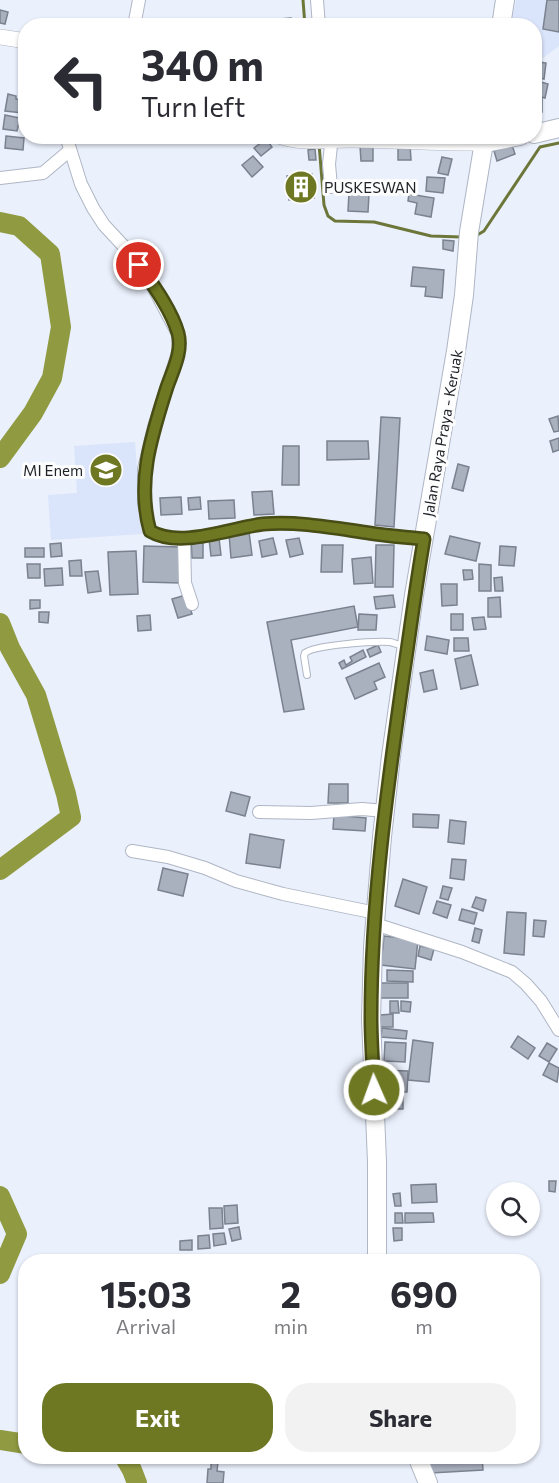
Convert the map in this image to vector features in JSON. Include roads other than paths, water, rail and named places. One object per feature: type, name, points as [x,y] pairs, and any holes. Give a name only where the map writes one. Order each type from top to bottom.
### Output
[{"type":"main road","points":[[502,18],[505,0]]},
{"type":"main road","points":[[542,132],[559,128]]},
{"type":"main road","name":"Jalan Raya Praya - Keruak","points":[[377,1254],[377,1162],[371,1019],[385,811],[407,646],[456,351],[464,295],[468,239],[484,144]]},
{"type":"main road","points":[[420,1464],[428,1483]]},
{"type":"street","points":[[136,18],[140,0]]},
{"type":"street","points":[[317,0],[319,18]]},
{"type":"street","points":[[0,37],[18,40]]},
{"type":"street","points":[[68,144],[81,184],[93,208],[150,281],[178,334],[179,350],[154,427],[144,469],[144,503],[150,531],[160,537],[184,538],[280,523],[424,539]]},
{"type":"street","points":[[326,144],[331,187]]},
{"type":"street","points":[[0,178],[43,174],[69,151]]},
{"type":"street","points":[[184,538],[185,583],[192,604]]},
{"type":"street","points":[[259,812],[311,813],[362,809],[385,811]]},
{"type":"street","points":[[132,851],[168,857],[205,868],[236,881],[376,919],[512,972],[541,1001],[559,1030]]},
{"type":"lane","points":[[307,675],[304,653],[310,649],[390,642],[407,646]]},
{"type":"waterway","points":[[303,0],[304,18]]},
{"type":"waterway","points":[[474,237],[484,231],[540,147],[559,143]]},
{"type":"waterway","points":[[319,144],[324,205],[328,216],[335,221],[374,222],[431,236],[461,237]]},
{"type":"waterway","points":[[0,222],[19,226],[50,254],[61,327],[52,378],[33,413],[0,458]]},
{"type":"waterway","points":[[0,623],[10,648],[36,695],[71,817],[0,870]]},
{"type":"waterway","points":[[0,1196],[17,1234],[0,1274]]},
{"type":"waterway","points":[[0,1440],[18,1443]]},
{"type":"waterway","points":[[129,1464],[137,1483]]},
{"type":"place","name":"PUSKESWAN","points":[[301,187]]},
{"type":"place","name":"MI Enem","points":[[106,470]]}]
